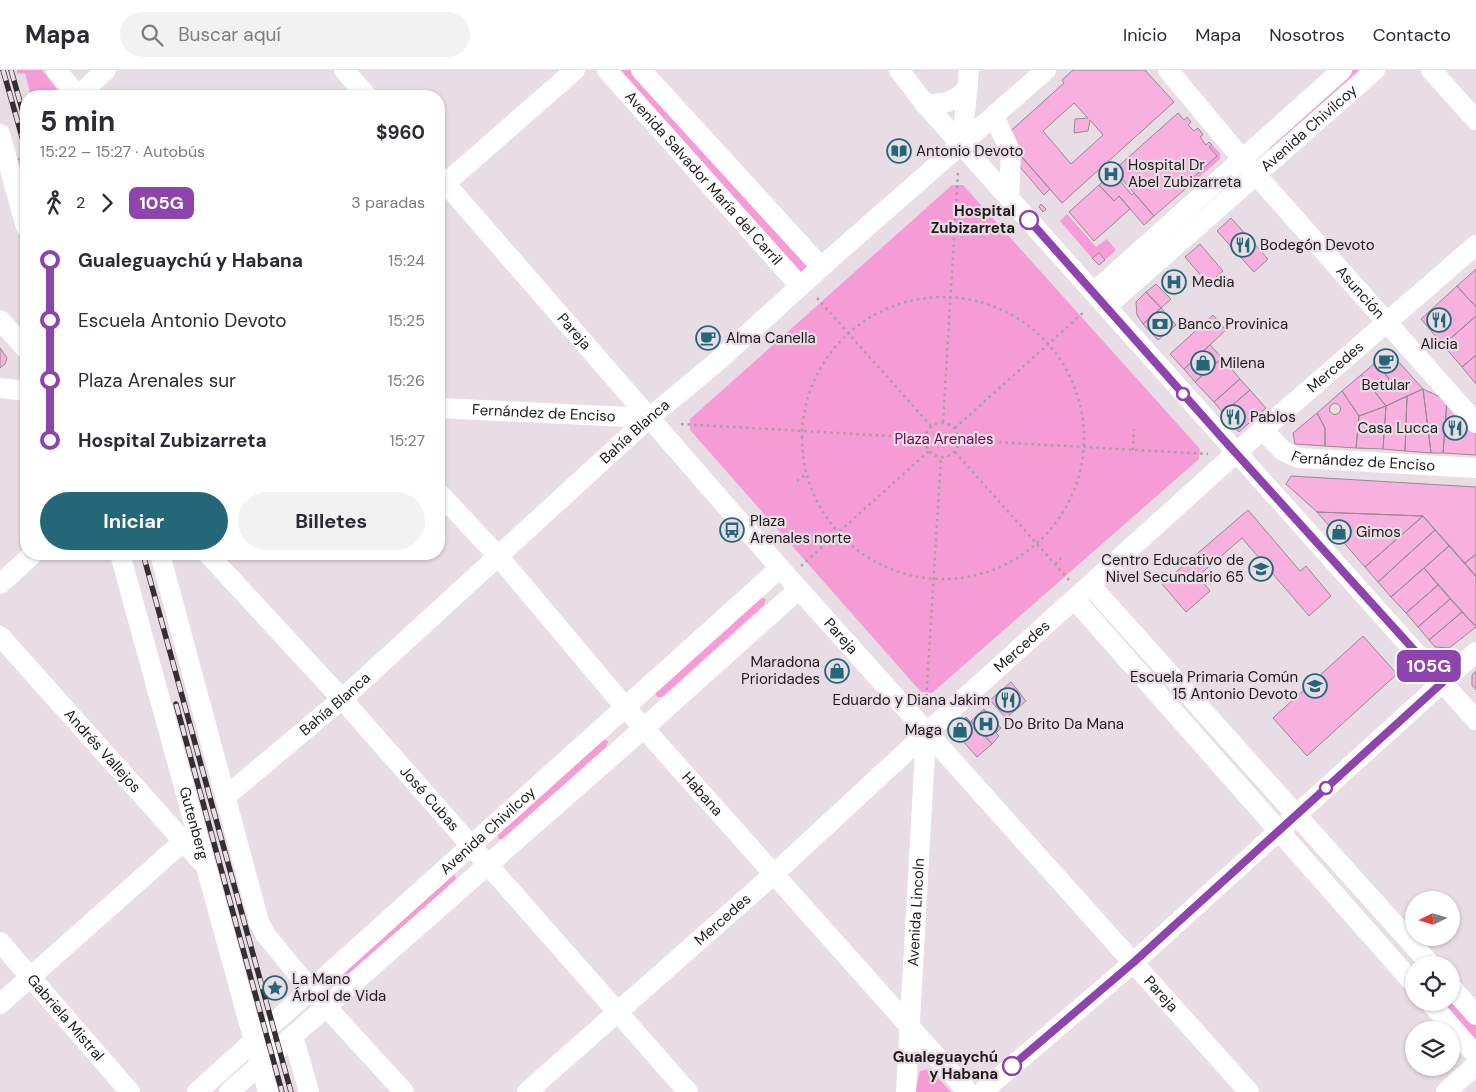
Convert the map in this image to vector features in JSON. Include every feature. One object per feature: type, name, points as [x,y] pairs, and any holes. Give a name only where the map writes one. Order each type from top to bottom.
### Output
[{"type":"street","points":[[56,70],[73,90]]},
{"type":"street","points":[[84,90],[106,70]]},
{"type":"street","points":[[344,70],[362,90]]},
{"type":"street","points":[[445,180],[575,70]]},
{"type":"street","name":"Avenida Salvador María del Carril","points":[[607,70],[800,286]]},
{"type":"street","name":"Avenida Salvador María del Carril","points":[[641,70],[821,267]]},
{"type":"street","points":[[899,70],[924,104],[962,144],[1476,720]]},
{"type":"street","name":"Bahía Blanca","points":[[225,797],[342,699],[649,418],[719,360],[821,267],[1046,70]]},
{"type":"street","name":"Asunción","points":[[1168,70],[1243,160],[1476,422]]},
{"type":"street","name":"Avenida Chivilcoy","points":[[1100,299],[1243,160],[1342,70]]},
{"type":"street","name":"Avenida Chivilcoy","points":[[1100,299],[1257,174],[1375,70]]},
{"type":"street","points":[[1431,70],[1476,120]]},
{"type":"street","points":[[924,104],[949,103],[959,97],[968,79]]},
{"type":"street","points":[[962,144],[968,79]]},
{"type":"street","points":[[994,117],[1011,152],[1009,198]]},
{"type":"street","points":[[0,134],[3,161],[20,210]]},
{"type":"street","name":"Pareja","points":[[445,188],[926,733],[1249,1092]]},
{"type":"street","name":"Mercedes","points":[[527,1092],[619,1013],[774,874],[926,733],[1092,586],[1237,452],[1389,323],[1476,245]]},
{"type":"street","points":[[0,320],[20,342]]},
{"type":"street","points":[[0,381],[20,381]]},
{"type":"street","points":[[0,388],[20,390]]},
{"type":"street","name":"Fernández de Enciso","points":[[445,408],[649,418]]},
{"type":"street","name":"Fernández de Enciso","points":[[1263,430],[1283,451],[1299,458],[1476,468]]},
{"type":"street","name":"Habana","points":[[445,499],[498,556],[625,707],[968,1092]]},
{"type":"street","points":[[0,584],[26,560]]},
{"type":"street","name":"Gutenberg","points":[[121,560],[190,835]]},
{"type":"street","points":[[162,560],[259,922],[265,934],[310,989],[404,1092]]},
{"type":"street","name":"José Cubas","points":[[214,560],[342,699],[688,1092]]},
{"type":"street","name":"Avenida Chivilcoy","points":[[197,1092],[780,568]]},
{"type":"street","points":[[1092,586],[1423,956]]},
{"type":"street","name":"Avenida Chivilcoy","points":[[229,1092],[644,728],[799,588]]},
{"type":"street","points":[[1075,600],[1405,974]]},
{"type":"street","name":"Andrés Vallejos","points":[[0,636],[190,835],[205,866]]},
{"type":"street","points":[[982,1092],[1134,962],[1295,814],[1476,652]]},
{"type":"street","name":"Avenida Lincoln","points":[[906,1092],[926,733]]},
{"type":"street","points":[[0,1004],[190,835]]},
{"type":"street","name":"Gutenberg","points":[[205,866],[268,1092]]},
{"type":"street","name":"Gabriela Mistral","points":[[0,942],[130,1092]]},
{"type":"street","points":[[1460,997],[1476,1015]]},
{"type":"street","points":[[1438,1011],[1476,1055]]},
{"type":"street","points":[[293,1036],[309,1092]]},
{"type":"street","points":[[1446,1092],[1476,1065]]},
{"type":"path","points":[[943,422],[958,172]]},
{"type":"path","points":[[932,296],[950,296],[978,301],[1004,310],[1020,320],[1048,344],[1069,375],[1076,392],[1082,419],[1084,447],[1081,466],[1070,500],[1055,523],[1037,544],[1006,565],[989,572],[952,580],[933,580],[898,573],[881,566],[851,546],[838,533],[817,502],[806,474],[802,431],[804,412],[815,377],[824,361],[848,332],[878,312],[896,304],[932,296]]},
{"type":"path","points":[[818,298],[931,426]]},
{"type":"path","points":[[955,428],[1085,311]]},
{"type":"path","points":[[943,422],[955,428],[960,440],[955,452],[941,457],[929,451],[924,438],[931,426],[943,422]]},
{"type":"path","points":[[681,424],[924,438]]},
{"type":"path","points":[[1133,450],[1134,429]]},
{"type":"path","points":[[960,440],[1212,454]]},
{"type":"path","points":[[1116,454],[1117,449]]},
{"type":"path","points":[[801,566],[929,451]]},
{"type":"path","points":[[955,452],[1069,580]]},
{"type":"path","points":[[926,703],[941,457]]},
{"type":"path","points":[[797,481],[806,474]]},
{"type":"path","points":[[1055,564],[1061,558]]},
{"type":"green space","points":[[17,70],[42,70],[57,90],[29,90],[25,73],[17,74]]},
{"type":"green space","points":[[607,70],[641,70],[821,267],[800,286]]},
{"type":"green space","points":[[1352,70],[1363,70],[1270,151],[1268,149],[1269,143]]},
{"type":"green space","points":[[1212,145],[1220,153],[1220,159],[1191,184],[1188,182],[1216,157],[1209,147]]},
{"type":"green space","name":"Plaza Arenales","points":[[952,185],[963,185],[1200,449],[1199,459],[932,693],[921,692],[690,430],[690,419]]},
{"type":"green space","points":[[1067,214],[1096,247],[1107,239],[1116,250],[1105,260],[1099,253],[1092,258],[1060,221]]},
{"type":"green space","points":[[761,597],[766,599],[764,605],[662,697],[657,697],[655,693]]},
{"type":"green space","points":[[603,739],[608,741],[606,747],[503,839],[499,839],[497,834]]},
{"type":"green space","points":[[454,873],[456,879],[454,881],[345,979],[340,979],[339,976]]},
{"type":"green space","points":[[1460,997],[1476,1015],[1476,1055],[1460,1037],[1460,1021],[1446,1021],[1437,1011],[1460,1011]]},
{"type":"green space","points":[[930,1069],[951,1092],[915,1092],[920,1071]]},
{"type":"building","points":[[1073,70],[1145,70],[1174,102],[1062,203],[1004,137],[1064,83],[1062,80]],"holes":[[[1074,103],[1088,118],[1075,119],[1074,133],[1088,131],[1090,120],[1103,135],[1071,164],[1043,131]]]},
{"type":"building","points":[[1178,113],[1184,120],[1187,117],[1191,122],[1188,125],[1194,131],[1198,128],[1203,135],[1200,137],[1206,145],[1209,142],[1212,145],[1209,147],[1217,156],[1188,182],[1191,184],[1154,216],[1114,170]]},
{"type":"building","points":[[1014,148],[1050,189],[1044,195],[1008,153]]},
{"type":"building","points":[[20,158],[20,182],[14,160]]},
{"type":"building","points":[[1113,173],[1154,216],[1144,225],[1119,196],[1114,201],[1099,185]]},
{"type":"building","points":[[1099,185],[1114,201],[1119,196],[1130,209],[1094,241],[1069,212]]},
{"type":"building","points":[[1041,204],[1046,209],[1043,212],[1039,207]]},
{"type":"building","name":"Bodegón Devoto","points":[[1231,218],[1268,259],[1254,272],[1217,231]]},
{"type":"building","points":[[1200,244],[1223,271],[1208,284],[1185,257]]},
{"type":"building","points":[[1099,253],[1105,260],[1099,265],[1092,258]]},
{"type":"building","points":[[1476,269],[1476,307],[1457,286]]},
{"type":"building","name":"Media","points":[[1171,270],[1186,287],[1178,294],[1163,277]]},
{"type":"building","points":[[1156,284],[1171,299],[1161,308],[1146,292]]},
{"type":"building","points":[[1457,286],[1476,307],[1476,316],[1443,345],[1421,319]]},
{"type":"building","points":[[1146,292],[1161,308],[1143,324],[1137,315],[1136,302]]},
{"type":"building","name":"Banco Provinica","points":[[1161,308],[1176,325],[1158,340],[1143,324]]},
{"type":"building","points":[[1213,315],[1226,330],[1184,369],[1170,354]]},
{"type":"building","points":[[1476,316],[1476,355],[1462,367],[1443,345]]},
{"type":"building","name":"Milena","points":[[1210,345],[1222,358],[1195,382],[1184,369]]},
{"type":"building","points":[[0,348],[7,358],[5,364],[0,368]]},
{"type":"building","points":[[1389,351],[1423,389],[1386,406],[1375,392],[1389,379],[1376,362]]},
{"type":"building","points":[[1476,355],[1476,384],[1462,367]]},
{"type":"building","points":[[1222,358],[1240,379],[1214,402],[1195,382]]},
{"type":"building","points":[[1376,362],[1389,379],[1375,392],[1361,375]]},
{"type":"building","points":[[1361,375],[1386,406],[1359,416],[1342,391]]},
{"type":"building","points":[[1240,379],[1250,390],[1223,413],[1214,402]]},
{"type":"building","points":[[1423,389],[1447,400],[1443,453],[1431,453]]},
{"type":"building","points":[[1423,389],[1431,453],[1405,451],[1407,396]]},
{"type":"building","points":[[1250,390],[1266,408],[1239,432],[1223,413]]},
{"type":"building","points":[[1342,391],[1359,416],[1356,448],[1325,446],[1325,428],[1317,413]]},
{"type":"building","points":[[1407,396],[1405,451],[1383,449],[1386,406]]},
{"type":"building","points":[[1447,400],[1476,433],[1476,455],[1443,453]]},
{"type":"building","points":[[1335,403],[1341,409],[1335,415],[1329,409]]},
{"type":"building","points":[[1386,406],[1383,449],[1356,448],[1359,416]]},
{"type":"building","points":[[1317,413],[1325,428],[1325,446],[1295,444],[1293,433]]},
{"type":"building","points":[[1291,476],[1476,487],[1476,554],[1465,563],[1423,516],[1317,512],[1286,484]]},
{"type":"building","points":[[1248,510],[1300,571],[1306,566],[1331,596],[1309,616],[1242,538],[1198,576],[1210,591],[1186,612],[1162,584]]},
{"type":"building","points":[[1317,512],[1423,516],[1365,567]]},
{"type":"building","points":[[1423,516],[1435,530],[1378,582],[1365,567]]},
{"type":"building","points":[[1435,530],[1449,546],[1391,597],[1378,582]]},
{"type":"building","points":[[1449,546],[1476,577],[1476,627],[1424,568]]},
{"type":"building","points":[[1476,554],[1476,576],[1465,563]]},
{"type":"building","points":[[1424,568],[1438,585],[1406,613],[1391,597]]},
{"type":"building","points":[[1438,585],[1450,599],[1418,627],[1406,613]]},
{"type":"building","points":[[1450,599],[1462,612],[1429,640],[1418,627]]},
{"type":"building","points":[[1462,612],[1476,627],[1449,648],[1435,647],[1429,640]]},
{"type":"building","points":[[1363,636],[1397,674],[1307,756],[1273,718]]},
{"type":"building","points":[[1476,671],[1476,690],[1472,685],[1472,675]]},
{"type":"building","name":"Eduardo y Diana Jakim","points":[[1011,682],[1026,701],[1006,718],[990,700]]},
{"type":"building","name":"Do Brito Da Mana","points":[[984,709],[1001,728],[996,733],[999,736],[992,744],[971,721]]},
{"type":"building","points":[[966,717],[992,744],[977,757],[955,732],[956,727]]},
{"type":"railway","points":[[3,70],[20,130]]},
{"type":"railway","points":[[11,70],[20,102]]},
{"type":"railway","points":[[145,560],[291,1092]]},
{"type":"railway","points":[[176,704],[282,1092]]},
{"type":"bus line","name":"105G","points":[[1012,1066],[1134,962],[1295,814],[1443,682],[1249,465],[1224,440],[1029,220]]},
{"type":"place","name":"Antonio Devoto","points":[[899,151]]},
{"type":"place","name":"Hospital Dr Abel Zubizarreta","points":[[1111,174]]},
{"type":"place","name":"Hospital Zubizarreta","points":[[1029,220]]},
{"type":"place","name":"Bodegón Devoto","points":[[1243,245]]},
{"type":"place","name":"Media","points":[[1174,282]]},
{"type":"place","name":"Alicia","points":[[1439,320]]},
{"type":"place","name":"Banco Provinica","points":[[1160,324]]},
{"type":"place","name":"Alma Canella","points":[[708,338]]},
{"type":"place","name":"Betular","points":[[1386,361]]},
{"type":"place","name":"Milena","points":[[1203,363]]},
{"type":"place","name":"Pablos","points":[[1233,417]]},
{"type":"place","name":"Casa Lucca","points":[[1455,428]]},
{"type":"place","name":"Plaza Arenales norte","points":[[732,530]]},
{"type":"place","name":"Gimos","points":[[1339,532]]},
{"type":"place","name":"Centro Educativo de Nivel Secundario 65","points":[[1261,569]]},
{"type":"place","name":"Maradona Prioridades","points":[[837,671]]},
{"type":"place","name":"Escuela Primaria Común 15 Antonio Devoto","points":[[1315,686]]},
{"type":"place","name":"Eduardo y Diana Jakim","points":[[1008,700]]},
{"type":"place","name":"Do Brito Da Mana","points":[[986,724]]},
{"type":"place","name":"Maga","points":[[960,730]]},
{"type":"place","name":"La Mano Árbol de Vida","points":[[275,988]]},
{"type":"place","name":"Gualeguaychú y Habana","points":[[1012,1066]]}]
